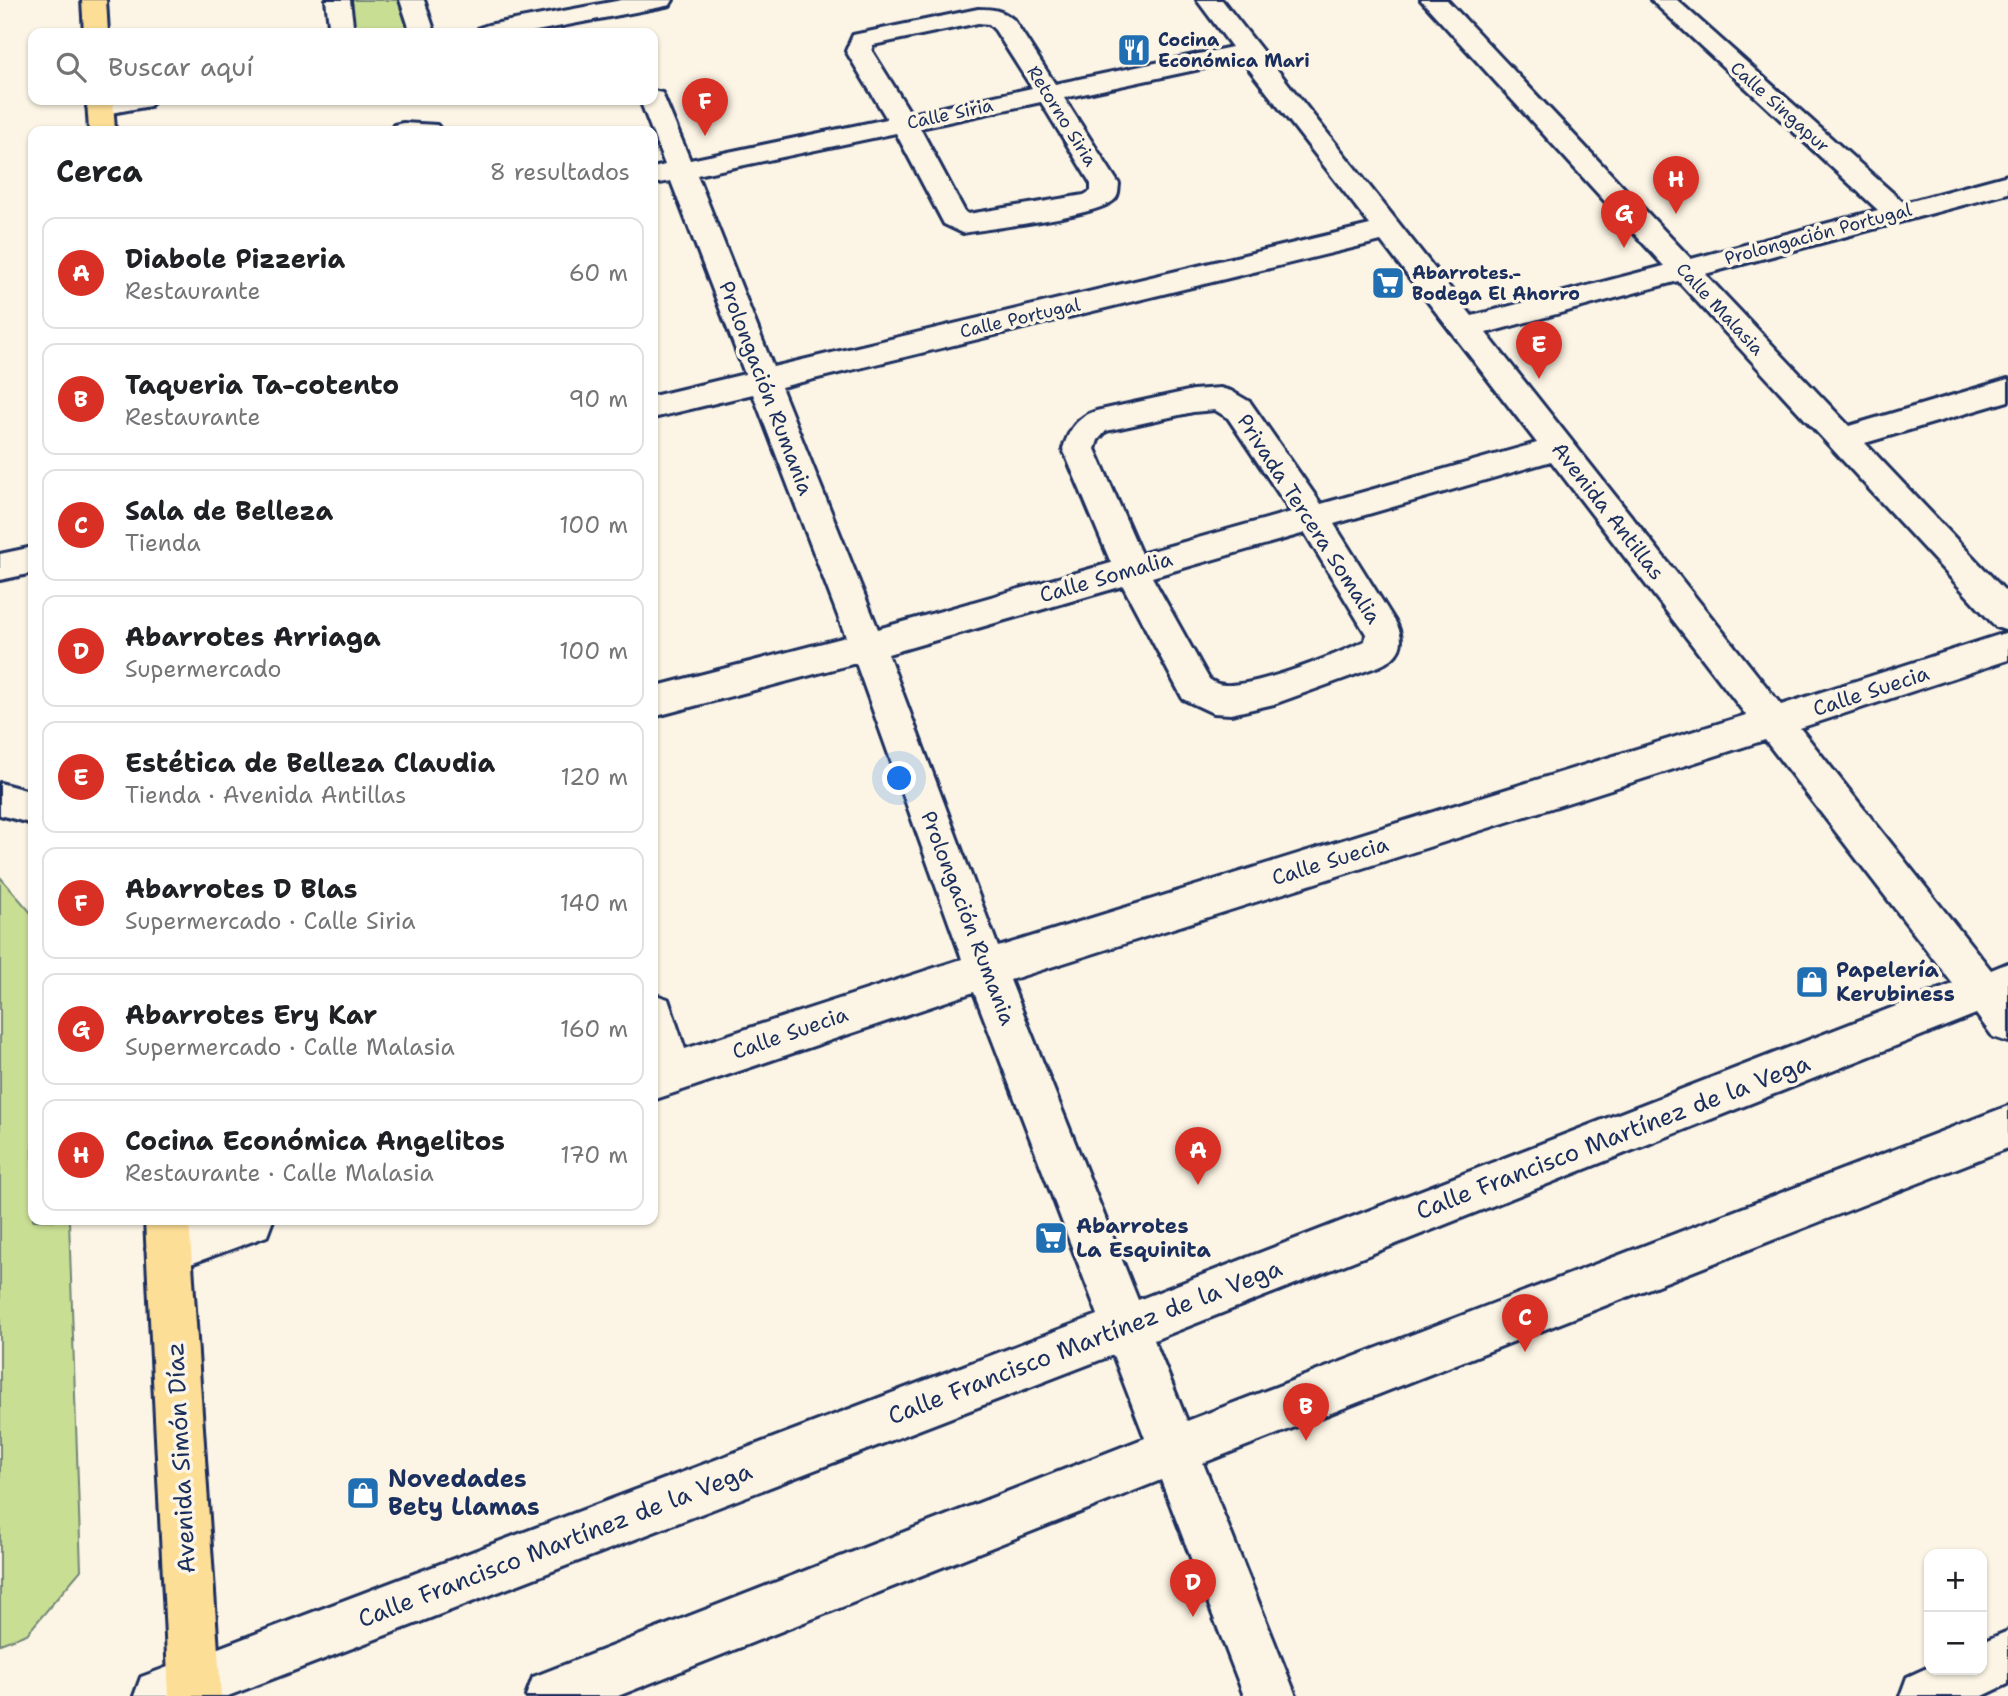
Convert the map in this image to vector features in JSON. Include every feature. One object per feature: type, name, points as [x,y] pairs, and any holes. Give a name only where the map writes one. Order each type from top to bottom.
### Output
[{"type":"main road","points":[[94,0],[96,28]]},
{"type":"main road","name":"Avenida Simón Díaz","points":[[168,1234],[183,1691]]},
{"type":"street","points":[[338,0],[341,28]]},
{"type":"street","points":[[412,0],[421,28]]},
{"type":"street","points":[[510,28],[616,4],[661,0]]},
{"type":"street","name":"Avenida Antillas","points":[[1209,0],[1774,723],[2000,999]]},
{"type":"street","name":"Calle Malasia","points":[[1433,0],[2008,617]]},
{"type":"street","name":"Calle Singapur","points":[[1663,0],[1898,213]]},
{"type":"street","points":[[616,4],[625,28]]},
{"type":"street","name":"Retorno Siria","points":[[978,16],[996,18],[1005,25],[1048,92],[1105,184],[1104,195],[1091,202],[962,224],[954,218],[904,124],[859,51],[862,40],[880,34],[978,16]]},
{"type":"street","name":"Calle Siria","points":[[667,173],[1248,51]]},
{"type":"street","points":[[101,113],[126,105]]},
{"type":"street","name":"Prolongación Rumania","points":[[654,105],[667,173],[762,379],[867,646],[985,967],[1270,1696]]},
{"type":"street","name":"Prolongación Portugal","points":[[1465,328],[2008,184]]},
{"type":"street","name":"Calle Portugal","points":[[658,406],[1388,230]]},
{"type":"street","points":[[1842,439],[2008,390]]},
{"type":"street","name":"Privada Tercera Somalia","points":[[1220,399],[1238,410],[1312,517],[1384,633],[1382,649],[1246,698],[1214,699],[1196,689],[1131,570],[1079,449],[1083,435],[1096,422],[1193,401],[1220,399]]},
{"type":"street","name":"Calle Somalia","points":[[658,701],[867,646],[1558,448]]},
{"type":"street","points":[[0,567],[28,561]]},
{"type":"street","name":"Calle Suecia","points":[[662,1077],[985,967],[1774,723],[2008,646]]},
{"type":"street","points":[[0,799],[28,807]]},
{"type":"street","name":"Calle Francisco Martínez de la Vega","points":[[183,1691],[1127,1327],[2000,999]]},
{"type":"street","points":[[658,1049],[662,1077]]},
{"type":"street","points":[[552,1696],[1174,1450],[2008,1127]]},
{"type":"street","points":[[168,1234],[221,1225]]},
{"type":"street","points":[[1926,1696],[2008,1657]]},
{"type":"green space","points":[[348,0],[399,0],[407,28],[356,28]]},
{"type":"green space","points":[[0,877],[28,909],[28,1225],[69,1225],[81,1570],[27,1634],[0,1644]]},
{"type":"place","name":"Cocina Económica Mari","points":[[1134,50]]},
{"type":"place","name":"Abarrotes D Blas","points":[[705,136]]},
{"type":"place","name":"Cocina Económica Angelitos","points":[[1676,214]]},
{"type":"place","name":"Abarrotes Ery Kar","points":[[1624,248]]},
{"type":"place","name":"Abarrotes.- Bodega El Ahorro","points":[[1388,283]]},
{"type":"place","name":"Estética de Belleza Claudia","points":[[1539,379]]},
{"type":"place","name":"Papelería Kerubiness","points":[[1812,982]]},
{"type":"place","name":"Diabole Pizzeria","points":[[1198,1185]]},
{"type":"place","name":"Abarrotes La Esquinita","points":[[1051,1238]]},
{"type":"place","name":"Sala de Belleza","points":[[1525,1352]]},
{"type":"place","name":"Taqueria Ta-cotento","points":[[1306,1441]]},
{"type":"place","name":"Novedades Bety Llamas","points":[[363,1493]]},
{"type":"place","name":"Abarrotes Arriaga","points":[[1193,1617]]}]
